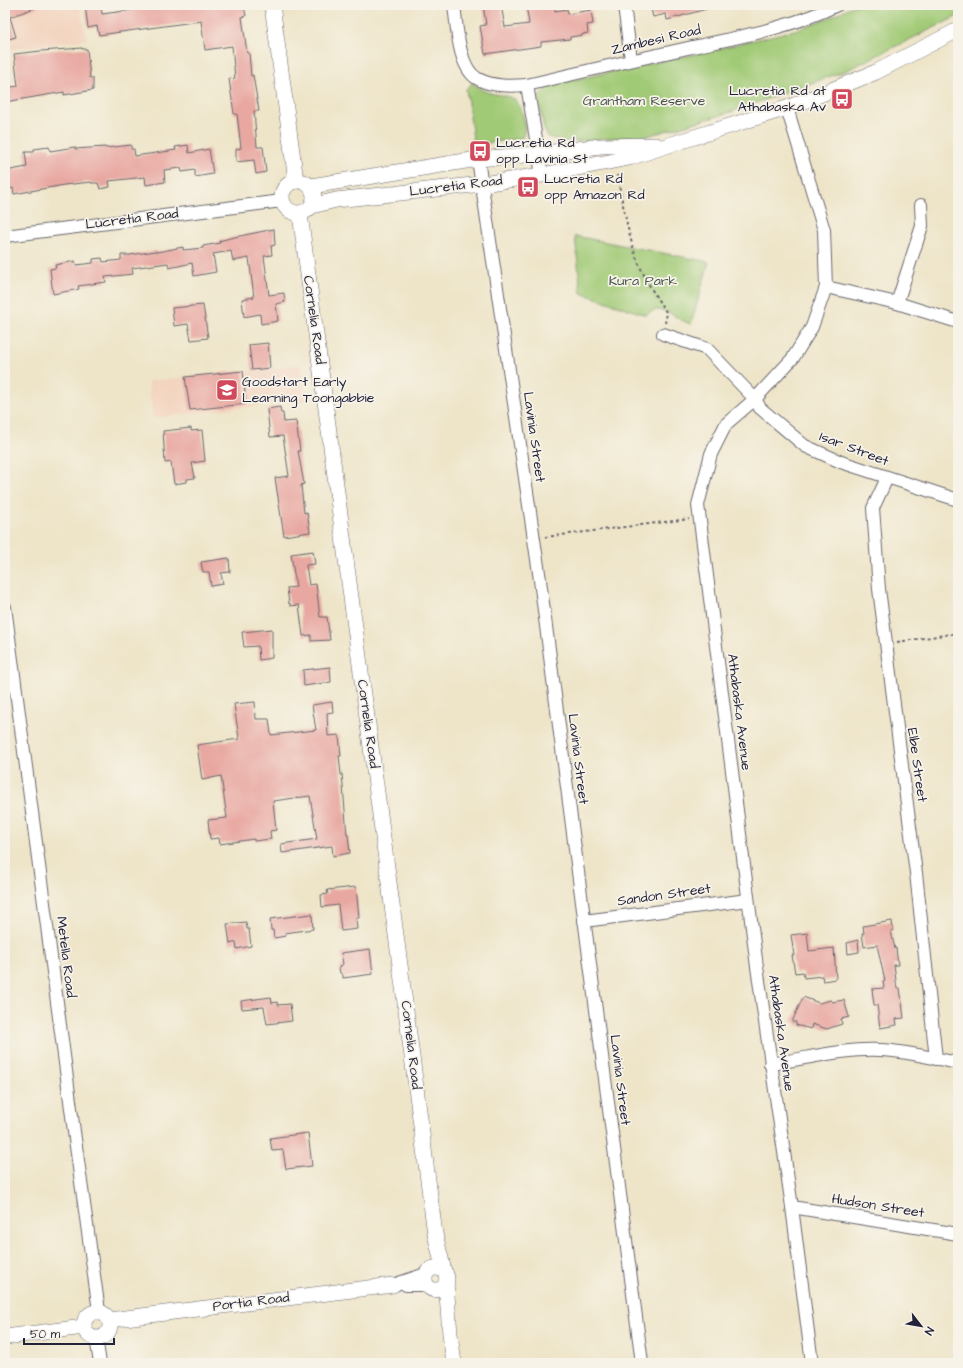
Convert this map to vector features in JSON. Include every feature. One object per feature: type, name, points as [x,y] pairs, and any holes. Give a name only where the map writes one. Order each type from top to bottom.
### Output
[{"type":"street","points":[[272,5],[296,181]]},
{"type":"street","name":"Zambesi Road","points":[[454,5],[462,54],[467,66],[472,74],[478,79],[491,84],[502,85],[527,85],[631,60],[762,32],[811,16],[836,5]]},
{"type":"street","points":[[624,5],[631,60]]},
{"type":"street","name":"Lucretia Road","points":[[306,210],[336,200],[482,184],[542,175],[629,158],[669,144],[787,108],[876,72],[958,30]]},
{"type":"street","points":[[527,85],[537,154],[542,175]]},
{"type":"street","name":"Athabaska Avenue","points":[[787,108],[824,230],[826,287],[812,327],[793,358],[755,399],[726,424],[711,454],[698,505],[748,900],[770,1064],[792,1207],[812,1363]]},
{"type":"street","name":"Lucretia Road","points":[[311,186],[478,159],[537,154],[601,146],[669,144]]},
{"type":"street","name":"Lavinia Street","points":[[478,159],[534,538],[642,1363]]},
{"type":"street","points":[[296,181],[301,181],[311,186],[315,197],[306,210],[294,213],[289,211],[285,206],[282,201],[282,195],[287,185],[296,181]]},
{"type":"street","name":"Lucretia Road","points":[[5,236],[282,201]]},
{"type":"street","points":[[897,303],[922,226],[921,205]]},
{"type":"street","name":"Cornelia Road","points":[[306,210],[435,1234],[434,1279]]},
{"type":"street","points":[[826,287],[897,303],[958,322]]},
{"type":"street","name":"Isar Street","points":[[662,334],[707,349],[755,399],[760,408],[805,446],[841,462],[958,500]]},
{"type":"street","name":"Elbe Street","points":[[887,478],[873,508],[879,589],[916,874],[936,1059]]},
{"type":"street","name":"Metella Road","points":[[5,607],[72,1124],[104,1316]]},
{"type":"street","name":"Sandon Street","points":[[584,921],[748,900]]},
{"type":"street","points":[[770,1064],[865,1050],[892,1051],[958,1063]]},
{"type":"street","name":"Hudson Street","points":[[792,1207],[958,1234]]},
{"type":"street","points":[[434,1279],[450,1334],[454,1363]]},
{"type":"street","name":"Portia Road","points":[[104,1316],[393,1285],[434,1279]]},
{"type":"street","points":[[91,1313],[104,1316],[110,1328],[105,1335],[96,1338],[88,1334],[84,1327],[84,1322],[87,1315],[91,1313]]},
{"type":"street","points":[[5,1338],[84,1327]]},
{"type":"street","points":[[96,1338],[100,1363]]},
{"type":"path","points":[[617,175],[633,248],[647,280],[660,304],[667,313],[662,334]]},
{"type":"path","points":[[534,538],[699,518]]},
{"type":"path","points":[[886,644],[958,633]]},
{"type":"shaded area","points":[[5,5],[80,5],[87,39],[5,50]]},
{"type":"shaded area","name":"Goodstart Early Learning Toongabbie","points":[[301,365],[306,400],[153,418],[148,381]]},
{"type":"green space","name":"Grantham Reserve","points":[[854,5],[958,5],[958,16],[845,71],[725,114],[647,136],[568,142],[548,137],[544,129],[538,97],[549,87],[564,82],[706,52],[795,30],[829,18]]},
{"type":"green space","points":[[472,83],[482,90],[509,97],[518,103],[525,127],[522,138],[474,145],[466,89]]},
{"type":"green space","name":"Kura Park","points":[[575,236],[709,262],[691,324],[663,311],[652,311],[646,315],[581,293]]},
{"type":"building","points":[[5,5],[40,6],[10,17],[16,37],[5,40]]},
{"type":"building","points":[[85,5],[101,5],[102,14],[133,10],[133,8],[163,5],[244,6],[246,16],[242,17],[247,53],[249,53],[251,76],[253,75],[259,111],[254,111],[257,147],[263,147],[266,172],[256,174],[254,160],[236,162],[236,149],[241,148],[237,114],[234,114],[229,79],[235,78],[232,46],[205,50],[201,21],[99,35],[97,26],[88,28]]},
{"type":"building","points":[[483,5],[501,5],[505,27],[529,24],[526,5],[555,5],[555,11],[567,9],[568,14],[591,10],[593,24],[587,25],[588,33],[570,37],[570,39],[541,42],[541,46],[485,54],[480,26],[486,25]]},
{"type":"building","points":[[650,5],[710,5],[710,8],[667,20],[666,14],[653,17]]},
{"type":"building","points":[[82,48],[87,49],[90,78],[93,78],[93,90],[64,95],[64,92],[5,102],[5,88],[18,86],[14,54]]},
{"type":"building","points":[[131,145],[131,149],[134,149],[135,156],[176,150],[175,147],[188,145],[189,153],[209,149],[213,174],[195,177],[195,170],[182,172],[181,168],[164,170],[165,182],[146,185],[145,177],[109,181],[110,187],[100,189],[98,183],[91,182],[14,194],[13,188],[5,190],[5,171],[27,167],[25,152],[34,152],[34,149],[49,147],[50,151],[75,147],[75,149],[105,148]]},
{"type":"building","points":[[274,229],[275,245],[271,246],[272,255],[264,256],[269,295],[284,293],[285,302],[276,304],[278,321],[261,324],[260,314],[244,317],[242,299],[254,297],[249,258],[233,261],[231,251],[213,254],[216,272],[194,276],[192,263],[169,268],[168,263],[132,268],[133,274],[105,277],[106,282],[78,286],[79,289],[53,294],[50,269],[56,268],[55,265],[75,261],[76,265],[93,263],[93,259],[102,258],[103,262],[121,260],[121,255],[157,252],[183,247],[183,250],[203,248],[203,246],[220,243],[219,241],[230,238]]},
{"type":"building","points":[[203,305],[208,338],[191,340],[188,324],[174,326],[172,308]]},
{"type":"building","points":[[268,343],[270,368],[252,370],[249,345]]},
{"type":"building","points":[[243,371],[246,404],[190,410],[185,377]]},
{"type":"building","points":[[280,407],[281,413],[283,413],[284,422],[296,421],[300,451],[298,451],[304,484],[301,485],[304,513],[307,512],[310,532],[284,536],[275,478],[289,476],[283,436],[270,437],[267,409]]},
{"type":"building","points":[[191,428],[191,431],[202,430],[205,461],[192,463],[195,478],[187,479],[187,482],[174,484],[171,462],[165,463],[163,431]]},
{"type":"building","points":[[313,551],[315,564],[306,565],[309,585],[316,584],[320,617],[327,617],[330,640],[311,641],[311,635],[303,636],[299,605],[290,606],[290,603],[289,604],[287,588],[296,587],[291,554]]},
{"type":"building","points":[[229,558],[230,572],[221,573],[223,584],[211,586],[209,572],[203,572],[201,562]]},
{"type":"building","points":[[272,629],[272,658],[259,660],[258,646],[244,647],[242,632]]},
{"type":"building","points":[[330,667],[331,682],[304,686],[303,670]]},
{"type":"building","points":[[255,702],[256,719],[269,719],[271,735],[316,730],[312,705],[332,702],[333,712],[327,713],[328,736],[339,735],[341,756],[339,756],[350,853],[333,856],[332,846],[282,853],[281,844],[317,839],[310,796],[273,801],[276,830],[270,831],[271,839],[254,841],[254,839],[220,844],[219,838],[210,839],[208,820],[227,818],[221,776],[202,780],[197,745],[239,739],[234,704]]},
{"type":"building","points":[[356,887],[359,918],[356,918],[357,929],[341,931],[338,905],[322,907],[321,895],[328,894],[327,890]]},
{"type":"building","points":[[312,914],[313,929],[285,933],[286,936],[274,938],[273,930],[271,930],[270,919]]},
{"type":"building","points":[[892,921],[893,930],[891,931],[895,949],[896,948],[898,965],[894,965],[897,989],[900,988],[904,1018],[896,1019],[897,1025],[880,1028],[877,1005],[874,1005],[872,989],[884,988],[883,982],[885,981],[877,945],[864,947],[862,933],[864,933],[863,926]]},
{"type":"building","points":[[246,922],[247,929],[249,929],[251,946],[237,949],[236,942],[230,944],[227,924]]},
{"type":"building","points":[[807,933],[809,951],[834,948],[836,979],[823,981],[822,976],[804,978],[803,972],[795,973],[791,935]]},
{"type":"building","points":[[858,940],[859,952],[848,954],[847,943]]},
{"type":"building","points":[[370,949],[373,974],[343,978],[339,968],[343,964],[341,953]]},
{"type":"building","points":[[271,997],[272,1003],[277,1002],[278,1005],[290,1004],[292,1021],[267,1024],[264,1007],[242,1009],[241,1001]]},
{"type":"building","points":[[803,997],[819,1003],[831,1000],[832,1002],[844,1000],[849,1017],[841,1019],[842,1024],[827,1029],[812,1024],[811,1029],[796,1025],[796,1022],[792,1022]]},
{"type":"building","points":[[308,1133],[312,1166],[286,1169],[283,1150],[272,1151],[270,1138]]},
{"type":"place","name":"Lucretia Rd at Athabaska Av","points":[[842,99]]},
{"type":"place","name":"Lucretia Rd opp Lavinia St","points":[[480,151]]},
{"type":"place","name":"Lucretia Rd opp Amazon Rd","points":[[528,187]]},
{"type":"place","name":"Goodstart Early Learning Toongabbie","points":[[227,390]]}]
